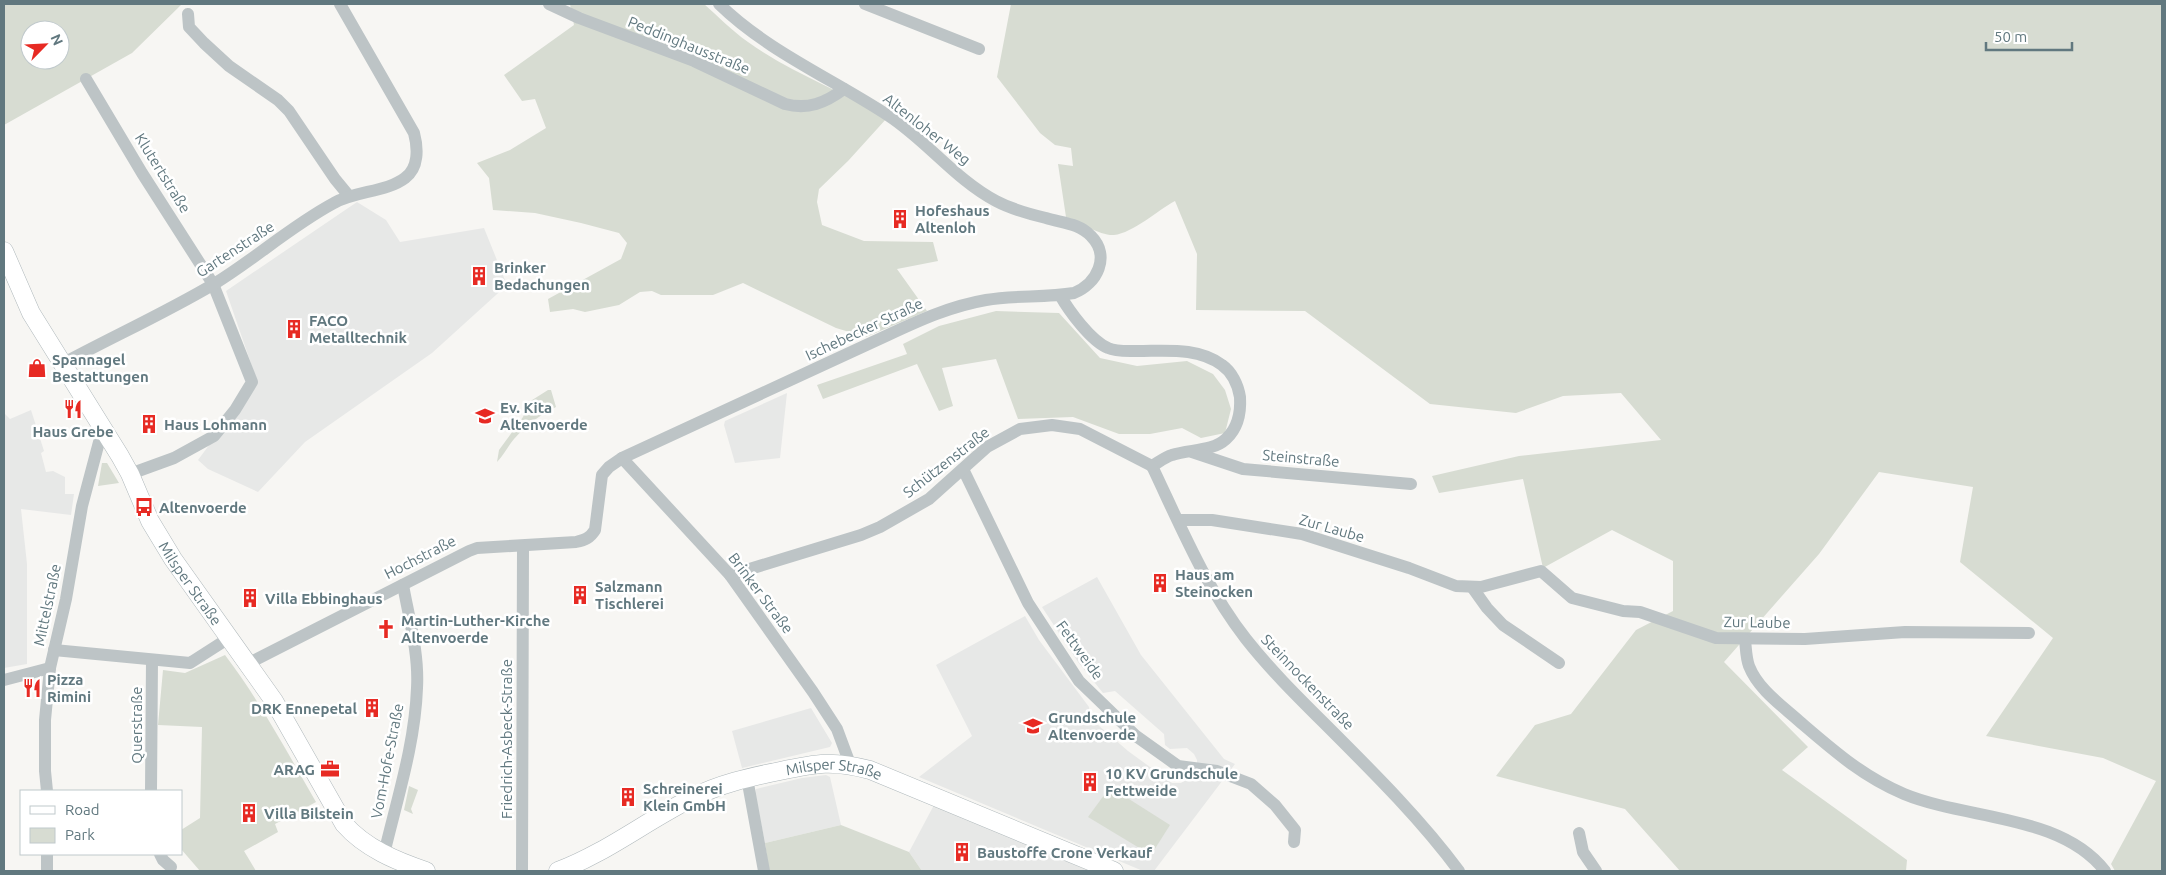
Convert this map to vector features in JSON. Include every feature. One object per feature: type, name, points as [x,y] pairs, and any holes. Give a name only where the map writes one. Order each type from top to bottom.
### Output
[{"type":"street","name":"Gartenstraße","points":[[62,364],[214,284],[325,208],[349,196],[393,184],[406,178],[413,170],[418,145],[414,133],[340,4]]},
{"type":"street","name":"Peddinghausstraße","points":[[549,4],[579,18],[694,60],[785,104],[798,108],[814,106],[844,90]]},
{"type":"street","name":"Altenloher Weg","points":[[718,4],[754,33],[890,117],[983,194],[1011,208],[1074,225],[1092,236],[1098,245]]},
{"type":"street","points":[[865,4],[979,49]]},
{"type":"street","points":[[188,14],[189,27],[204,43],[229,66],[278,100],[289,111],[335,179],[349,196]]},
{"type":"street","name":"Klutertstraße","points":[[86,78],[142,173],[214,284],[252,382],[235,410],[214,436],[174,458],[130,474]]},
{"type":"street","name":"Ischebecker Straße","points":[[622,458],[949,309],[988,300],[1074,293],[1090,284],[1099,272],[1100,254],[1098,245]]},
{"type":"street","name":"Milsper Straße","points":[[4,251],[31,313],[103,427],[130,474],[150,521],[173,559],[274,701],[344,824],[361,840],[384,854],[426,871]]},
{"type":"street","points":[[1060,295],[1065,304],[1093,337],[1108,349],[1127,352],[1198,353],[1214,358],[1227,368],[1233,378],[1239,392],[1240,405],[1235,429],[1225,440],[1214,447],[1172,455],[1152,466]]},
{"type":"street","name":"Schützenstraße","points":[[730,575],[860,535],[880,527],[929,499],[987,447],[1020,429],[1052,426],[1080,429],[1152,466]]},
{"type":"street","name":"Mittelstraße","points":[[47,790],[44,771],[44,736],[50,668],[82,506],[103,427]]},
{"type":"street","name":"Steinstraße","points":[[1190,451],[1243,469],[1412,484]]},
{"type":"street","name":"Hochstraße","points":[[248,664],[468,550],[576,542],[591,536],[595,530],[602,475],[609,467],[622,458]]},
{"type":"street","name":"Brinker Straße","points":[[622,458],[730,575],[813,692],[837,730],[850,764]]},
{"type":"street","name":"Steinnockenstraße","points":[[1152,466],[1216,595],[1245,638],[1268,667],[1371,771],[1434,840],[1459,871]]},
{"type":"street","name":"Fettweide","points":[[963,469],[1028,603],[1079,681],[1136,736],[1178,766],[1217,771],[1251,784],[1275,805],[1295,830],[1294,842]]},
{"type":"street","name":"Zur Laube","points":[[1178,520],[1212,520],[1302,534],[1409,568],[1456,586],[1472,587],[1502,583],[1541,571],[1572,598],[1623,611],[1640,612],[1716,638],[1745,640],[1805,639],[1905,632],[2029,633]]},
{"type":"street","name":"Friedrich-Asbeck-Straße","points":[[522,871],[523,547]]},
{"type":"street","name":"Vom-Hofe-Straße","points":[[384,854],[408,752],[418,686],[403,585]]},
{"type":"street","points":[[1472,587],[1487,608],[1503,625],[1559,664]]},
{"type":"street","points":[[54,650],[190,663],[229,638]]},
{"type":"street","points":[[1745,640],[1748,665],[1765,691],[1828,748],[1855,768],[1906,794],[1954,809],[2058,835],[2096,859],[2105,871]]},
{"type":"street","name":"Querstraße","points":[[151,790],[152,660]]},
{"type":"street","points":[[4,680],[50,668]]},
{"type":"street","name":"Milsper Straße","points":[[558,871],[612,846],[694,797],[747,778],[818,763],[834,762],[850,764],[870,770],[1114,871]]},
{"type":"street","points":[[747,778],[764,871]]},
{"type":"street","points":[[1579,833],[1583,852],[1596,871]]},
{"type":"street","points":[[47,855],[47,871]]},
{"type":"street","points":[[160,855],[171,867]]},
{"type":"shaded area","points":[[357,202],[386,220],[400,242],[484,228],[507,285],[432,353],[305,442],[258,492],[208,469],[198,460],[257,381],[226,291]]},
{"type":"shaded area","points":[[787,393],[780,458],[735,463],[724,425],[725,421]]},
{"type":"shaded area","points":[[31,410],[44,451],[41,453],[46,472],[53,471],[65,477],[65,494],[74,494],[71,515],[21,509],[27,564],[27,664],[4,668],[4,413],[10,419]]},
{"type":"shaded area","name":"Grundschule Altenvoerde","points":[[1097,577],[1141,655],[1224,759],[1235,764],[1154,871],[1143,871],[919,777],[972,736],[936,665],[1025,616],[1039,640],[1089,707],[1090,718],[1128,751],[1172,783],[1181,783],[1193,775],[1197,768],[1197,760],[1194,754],[1187,748],[1170,749],[1165,745],[1164,734],[1115,691],[1103,693],[1078,662],[1042,607]]},
{"type":"shaded area","points":[[811,708],[832,743],[830,747],[742,768],[732,731]]},
{"type":"shaded area","points":[[826,775],[830,777],[841,825],[765,843],[755,793],[756,789],[802,778]]},
{"type":"shaded area","points":[[934,805],[1089,871],[922,871],[909,852]]},
{"type":"green space","points":[[4,4],[182,4],[132,53],[4,125]]},
{"type":"green space","points":[[570,4],[704,4],[736,33],[764,53],[887,118],[848,161],[819,189],[817,202],[822,225],[864,241],[933,242],[938,261],[897,269],[927,311],[866,337],[836,328],[743,283],[713,295],[661,295],[652,291],[640,292],[619,305],[585,312],[573,309],[550,312],[548,299],[621,259],[627,243],[619,233],[581,223],[535,213],[493,210],[489,178],[477,163],[510,150],[546,128],[535,99],[522,101],[504,75],[574,25]]},
{"type":"green space","points":[[1011,4],[2162,4],[2162,871],[2115,871],[2111,864],[2156,781],[2103,758],[1986,736],[2053,638],[1960,562],[1973,487],[1879,472],[1819,554],[1724,662],[1808,747],[1782,770],[1907,860],[1906,871],[1680,871],[1625,809],[1496,776],[1535,725],[1571,714],[1636,630],[1673,611],[1673,561],[1612,530],[1543,568],[1523,479],[1439,493],[1432,476],[1519,456],[1661,440],[1621,393],[1563,396],[1516,413],[1430,404],[1305,311],[1196,310],[1197,254],[1175,201],[1137,226],[1114,235],[1096,231],[1066,217],[1058,164],[1073,166],[1071,148],[1055,145],[1040,133],[997,77]]},
{"type":"green space","points":[[996,311],[1059,313],[1100,358],[1137,366],[1187,361],[1213,374],[1225,390],[1231,409],[1225,433],[1201,438],[1182,428],[1150,434],[1119,434],[1073,417],[1018,419],[996,359],[942,368],[953,406],[939,411],[917,364],[823,399],[817,385],[907,354],[903,344],[939,326]]},
{"type":"green space","points":[[551,390],[556,407],[523,429],[497,462],[499,450],[523,417],[529,402]]},
{"type":"green space","points":[[102,463],[107,463],[119,483],[98,486]]},
{"type":"green space","points":[[225,655],[262,709],[316,802],[275,824],[278,832],[244,851],[256,871],[200,871],[182,850],[182,829],[200,818],[202,727],[158,725],[163,670],[185,673]]},
{"type":"green space","points":[[409,786],[418,790],[411,809],[413,814],[404,810]]},
{"type":"green space","points":[[1110,787],[1170,825],[1151,855],[1088,817]]},
{"type":"green space","points":[[841,825],[909,852],[922,871],[769,871],[765,843]]},
{"type":"place","name":"Hofeshaus Altenloh","points":[[900,219]]},
{"type":"place","name":"Brinker Bedachungen","points":[[479,276]]},
{"type":"place","name":"FACO Metalltechnik","points":[[294,329]]},
{"type":"place","name":"Spannagel Bestattungen","points":[[37,368]]},
{"type":"place","name":"Haus Grebe","points":[[73,409]]},
{"type":"place","name":"Ev. Kita Altenvoerde","points":[[485,416]]},
{"type":"place","name":"Haus Lohmann","points":[[149,424]]},
{"type":"place","name":"Altenvoerde","points":[[144,507]]},
{"type":"place","name":"Haus am Steinocken","points":[[1160,583]]},
{"type":"place","name":"Salzmann Tischlerei","points":[[580,595]]},
{"type":"place","name":"Villa Ebbinghaus","points":[[250,598]]},
{"type":"place","name":"Martin-Luther-Kirche Altenvoerde","points":[[386,629]]},
{"type":"place","name":"Pizza Rimini","points":[[32,688]]},
{"type":"place","name":"DRK Ennepetal","points":[[372,708]]},
{"type":"place","name":"Grundschule Altenvoerde","points":[[1033,726]]},
{"type":"place","name":"ARAG","points":[[330,769]]},
{"type":"place","name":"10 KV Grundschule Fettweide","points":[[1090,782]]},
{"type":"place","name":"Schreinerei Klein GmbH","points":[[628,797]]},
{"type":"place","name":"Villa Bilstein","points":[[249,813]]},
{"type":"place","name":"Baustoffe Crone Verkauf","points":[[962,852]]}]
